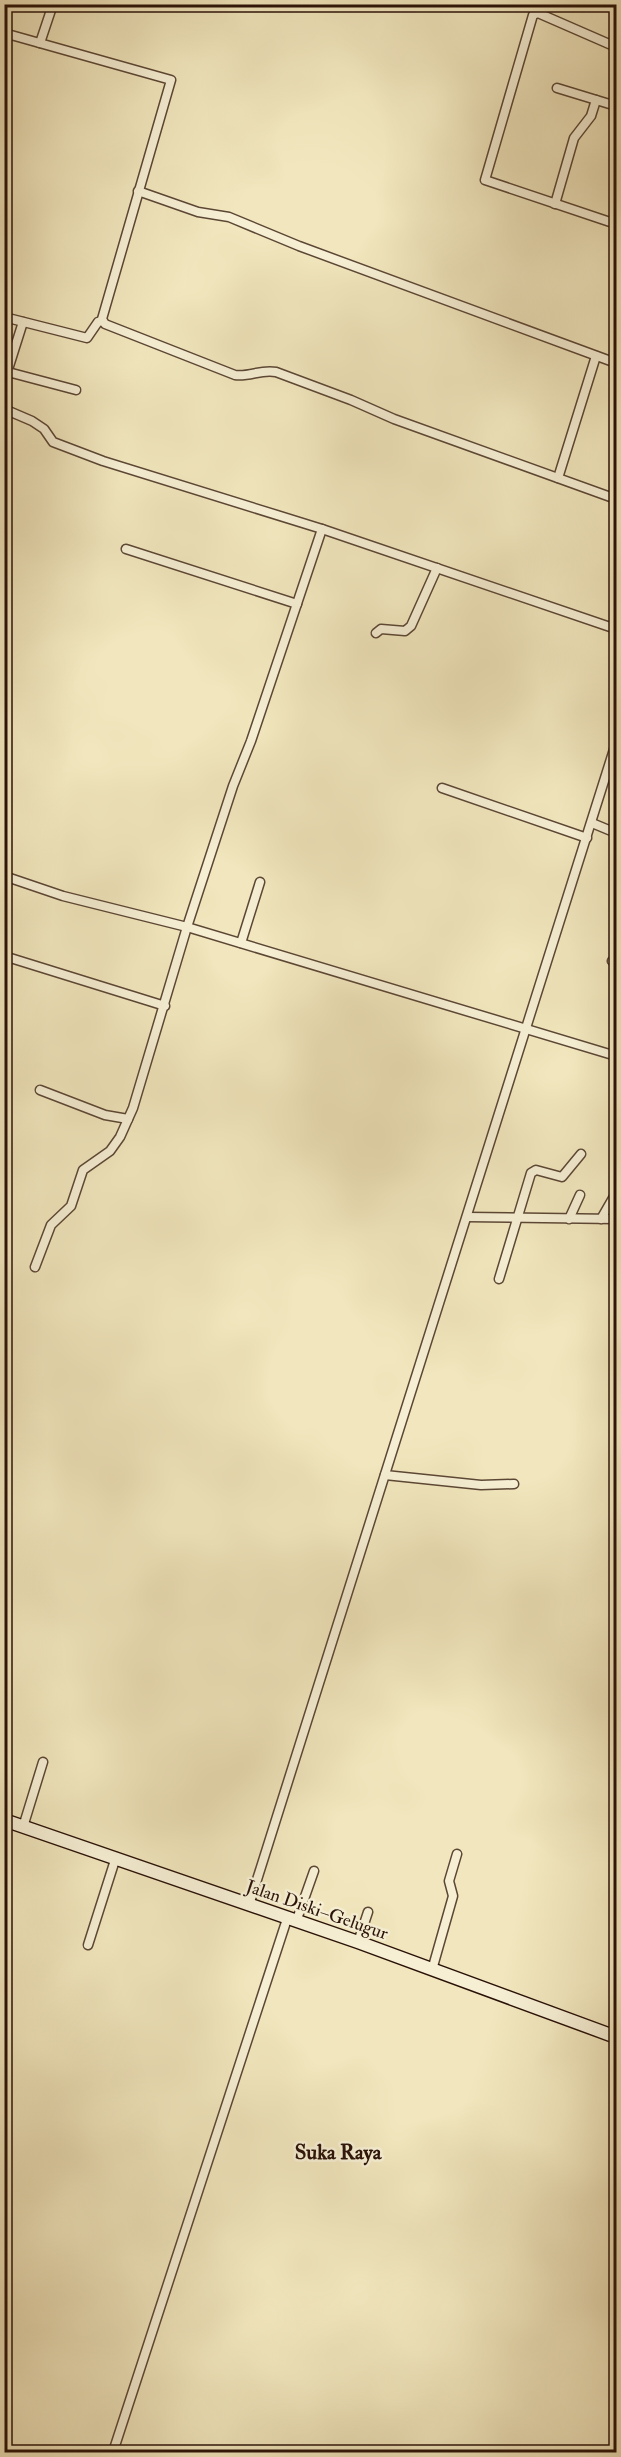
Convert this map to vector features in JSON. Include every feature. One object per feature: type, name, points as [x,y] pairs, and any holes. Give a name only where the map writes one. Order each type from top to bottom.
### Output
[{"type":"main road","name":"Jalan Diski–Gelugur","points":[[4,1820],[358,1942],[616,2037]]},
{"type":"street","points":[[40,43],[53,4]]},
{"type":"street","points":[[616,47],[538,13],[532,17],[484,180],[616,224]]},
{"type":"street","points":[[4,33],[171,80],[102,321],[98,322],[87,338],[4,317]]},
{"type":"street","points":[[557,88],[616,106]]},
{"type":"street","points":[[555,204],[574,138],[591,116],[596,100]]},
{"type":"street","points":[[138,191],[198,212],[229,217],[310,250],[616,363]]},
{"type":"street","points":[[102,321],[235,375],[245,377],[265,369],[276,372],[394,419],[616,499]]},
{"type":"street","points":[[4,382],[24,322]]},
{"type":"street","points":[[558,478],[596,356]]},
{"type":"street","points":[[8,372],[76,390]]},
{"type":"street","points":[[4,409],[45,429],[53,442],[93,457],[322,529],[616,629]]},
{"type":"street","points":[[35,1267],[51,1225],[71,1206],[83,1170],[110,1151],[128,1119],[232,786],[251,741],[322,529]]},
{"type":"street","points":[[126,549],[297,604]]},
{"type":"street","points":[[375,633],[381,629],[405,631],[411,626],[437,568]]},
{"type":"street","points":[[249,1905],[616,743]]},
{"type":"street","points":[[442,788],[587,838]]},
{"type":"street","points":[[592,823],[616,833]]},
{"type":"street","points":[[4,876],[63,896],[187,927],[616,1056]]},
{"type":"street","points":[[241,943],[260,882]]},
{"type":"street","points":[[4,956],[165,1006]]},
{"type":"street","points":[[40,1090],[105,1115],[128,1119]]},
{"type":"street","points":[[499,1279],[533,1170],[562,1177],[581,1154]]},
{"type":"street","points":[[602,1219],[616,1193]]},
{"type":"street","points":[[569,1219],[580,1195]]},
{"type":"street","points":[[467,1217],[616,1219]]},
{"type":"street","points":[[616,1286],[616,1293]]},
{"type":"street","points":[[385,1475],[481,1485],[514,1484]]},
{"type":"street","points":[[23,1827],[43,1761]]},
{"type":"street","points":[[432,1970],[453,1896],[449,1881],[457,1854]]},
{"type":"street","points":[[88,1945],[116,1857]]},
{"type":"street","points":[[113,2452],[292,1920],[314,1871]]},
{"type":"street","points":[[358,1942],[368,1912]]},
{"type":"district","name":"Suka Raya","points":[[338,2152]]}]
